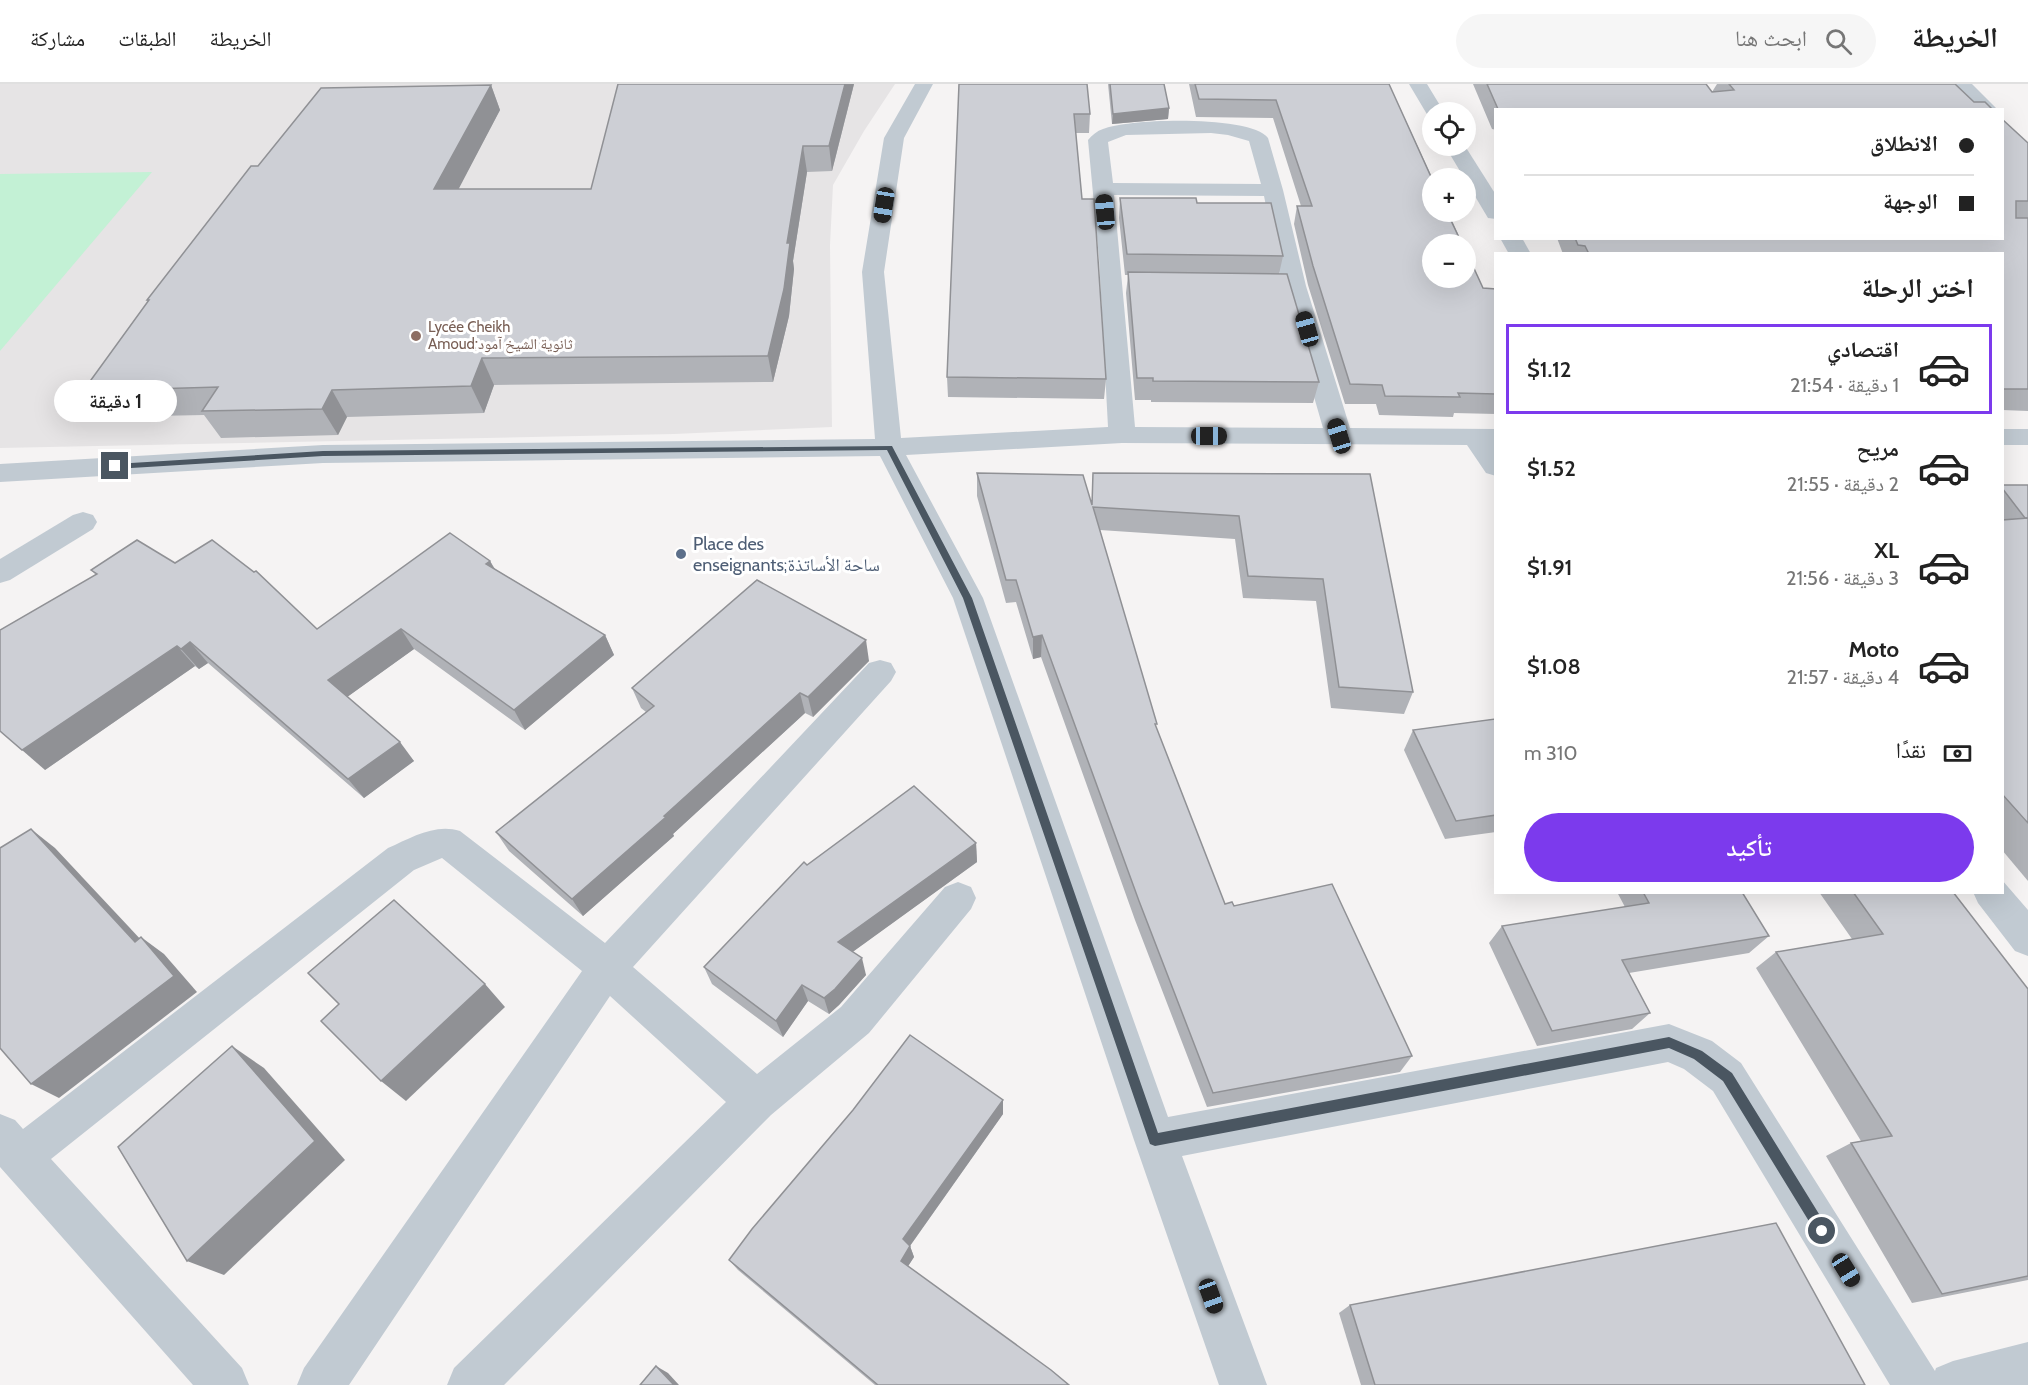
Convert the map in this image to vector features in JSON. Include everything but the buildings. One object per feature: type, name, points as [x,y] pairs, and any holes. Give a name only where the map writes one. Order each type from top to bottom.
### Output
[{"type":"street","points":[[924,84],[894,138],[873,272],[889,447],[968,598],[1155,1140],[1243,1385]]},
{"type":"street","points":[[1418,84],[1429,102]]},
{"type":"street","points":[[1961,84],[1987,108]]},
{"type":"street","points":[[1122,435],[1123,285],[1103,189],[1098,140],[1109,133],[1126,129],[1228,127],[1246,131],[1258,138],[1273,190],[1283,286],[1339,436]]},
{"type":"street","points":[[1461,156],[1494,210]]},
{"type":"street","points":[[1103,189],[1273,190]]},
{"type":"street","points":[[0,473],[323,454],[889,447],[1122,435],[1485,437],[1494,462]]},
{"type":"street","points":[[2004,437],[2028,437]]},
{"type":"street","points":[[0,573],[83,522]]},
{"type":"street","points":[[321,1385],[607,968],[880,672]]},
{"type":"street","points":[[225,1385],[10,1146],[401,859],[426,847],[447,842],[607,968],[756,1101]]},
{"type":"street","points":[[1993,894],[2028,939]]},
{"type":"street","points":[[471,1385],[756,1101],[855,1020],[958,898]]},
{"type":"street","points":[[1155,1140],[1669,1043],[1698,1055],[1727,1077],[1917,1385]]},
{"type":"street","points":[[1953,1385],[2028,1366]]},
{"type":"shaded area","name":"Lycée Cheikh Amoud;ثانوية الشيخ آمود","points":[[0,84],[895,84],[864,131],[833,185],[830,245],[832,427],[674,434],[0,448]]},
{"type":"green space","points":[[152,172],[0,351],[0,174]]},
{"type":"place","name":"Lycée Cheikh Amoud;ثانوية الشيخ آمود","points":[[416,336]]},
{"type":"place","name":"Place des enseignants;ساحة الأساتذة","points":[[681,554]]},
{"type":"route","points":[[115,466],[323,454],[889,447],[968,598],[1155,1140],[1669,1043],[1698,1055],[1727,1077],[1822,1231]]}]
